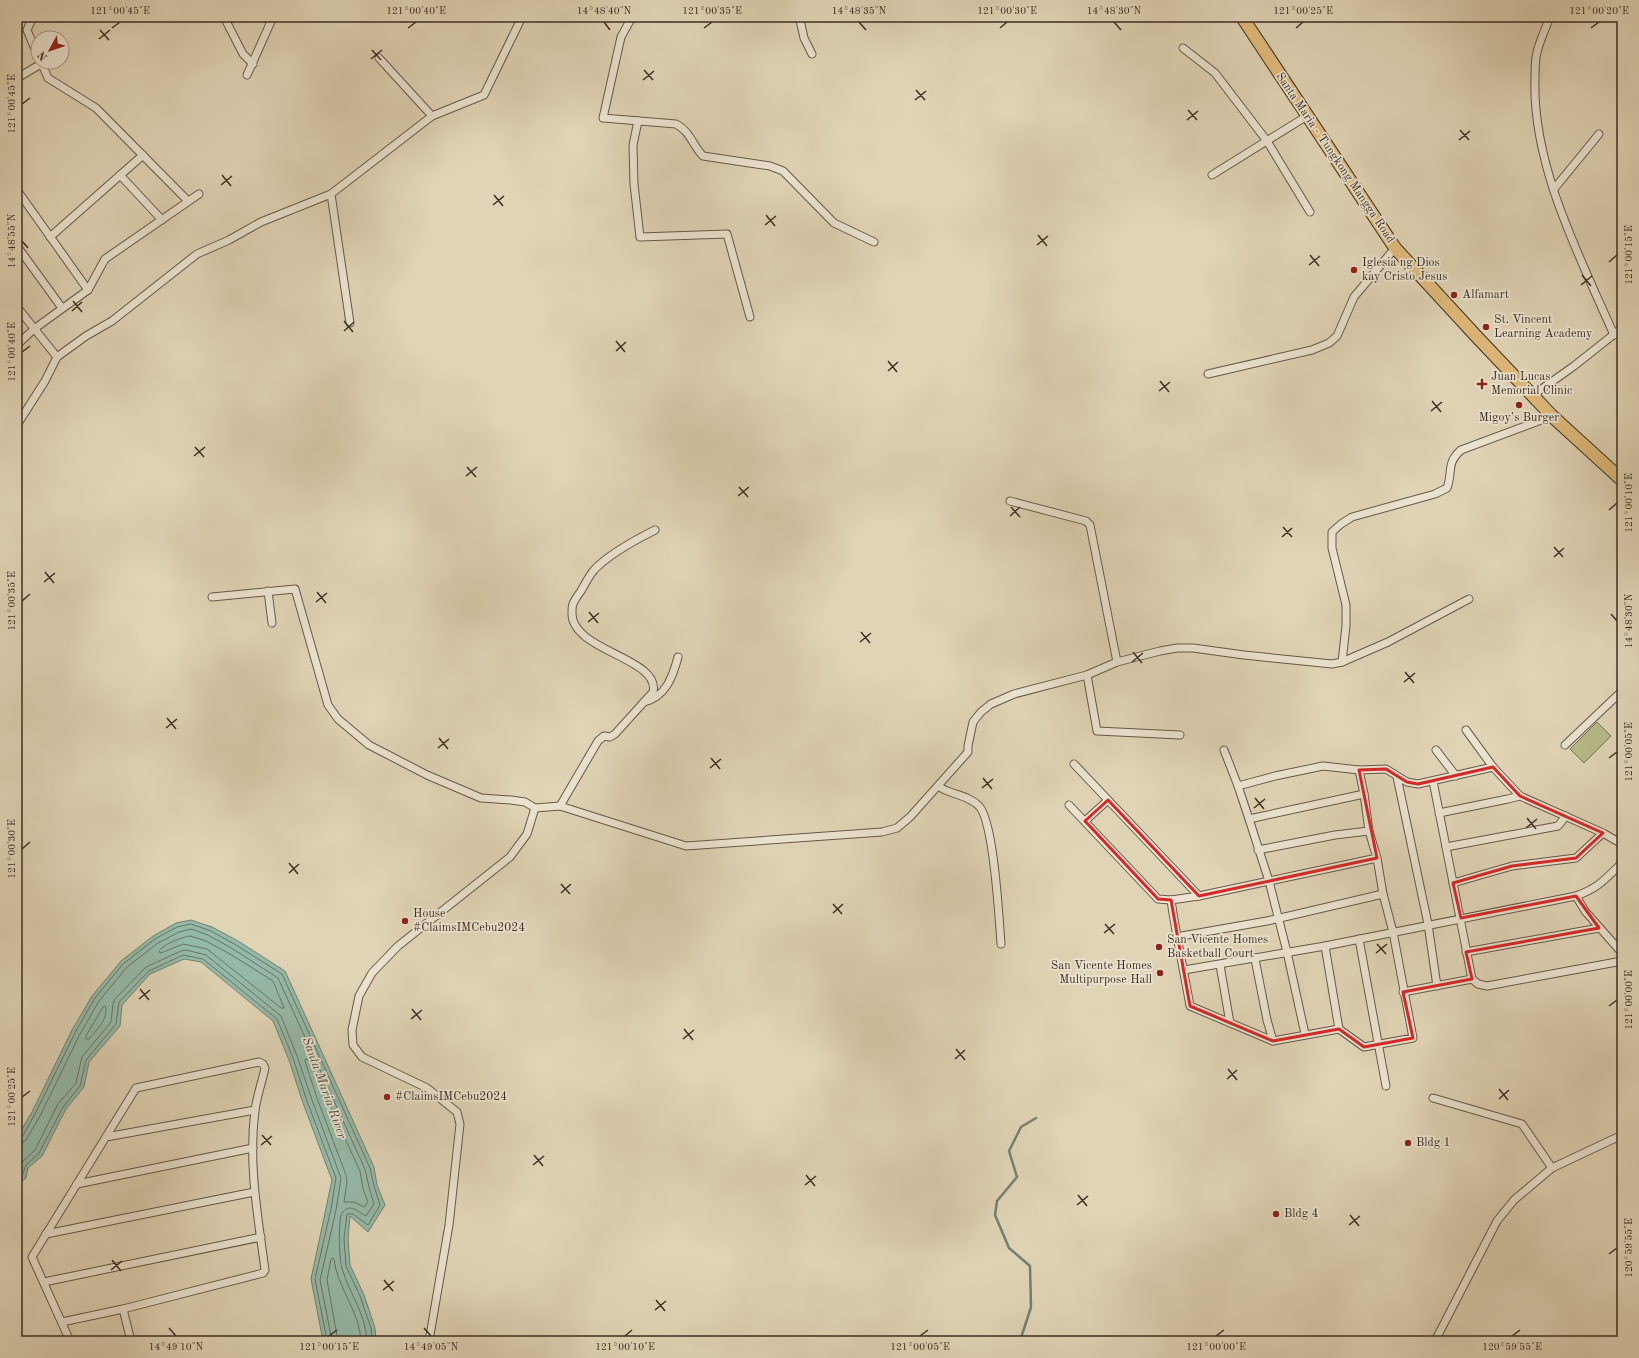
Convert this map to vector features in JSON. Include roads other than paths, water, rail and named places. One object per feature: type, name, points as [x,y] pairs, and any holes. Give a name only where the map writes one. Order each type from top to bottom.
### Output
[{"type":"main road","name":"Santa Maria - Tungkong Mangga Road","points":[[1242,17],[1395,248],[1552,416],[1622,480]]},
{"type":"street","points":[[30,37],[27,30],[33,17]]},
{"type":"street","points":[[224,17],[243,54],[253,64]]},
{"type":"street","points":[[247,75],[273,17]]},
{"type":"street","points":[[17,425],[34,400],[57,357],[86,336],[112,321],[197,254],[229,240],[261,222],[332,194],[432,116],[484,95],[522,17]]},
{"type":"street","points":[[632,17],[621,37],[603,118],[676,124],[683,128],[698,152],[703,156],[770,166],[783,171],[834,223],[874,242]]},
{"type":"street","points":[[794,17],[800,20],[802,24],[804,38],[812,54]]},
{"type":"street","points":[[1550,17],[1536,57],[1534,95],[1537,129],[1546,167],[1573,242],[1614,335]]},
{"type":"street","points":[[1184,48],[1215,73],[1267,140],[1310,212]]},
{"type":"street","points":[[379,58],[432,116]]},
{"type":"street","points":[[17,78],[30,70]]},
{"type":"street","points":[[44,70],[48,78],[96,108],[188,201]]},
{"type":"street","points":[[1212,175],[1307,116]]},
{"type":"street","points":[[638,121],[633,145],[634,176],[640,237],[727,234],[750,317]]},
{"type":"street","points":[[1554,189],[1599,134]]},
{"type":"street","points":[[50,237],[143,155]]},
{"type":"street","points":[[120,175],[162,220]]},
{"type":"street","points":[[17,190],[88,290]]},
{"type":"street","points":[[17,345],[34,329],[88,290],[105,259],[199,194]]},
{"type":"street","points":[[332,194],[350,323]]},
{"type":"street","points":[[17,246],[62,308]]},
{"type":"street","points":[[1208,374],[1312,350],[1329,343],[1337,336],[1354,298],[1395,248]]},
{"type":"street","points":[[17,307],[57,357]]},
{"type":"street","points":[[1533,396],[1622,328]]},
{"type":"street","points":[[1342,662],[1346,626],[1346,605],[1332,548],[1332,532],[1352,517],[1435,494],[1446,488],[1450,480],[1451,464],[1454,456],[1462,450],[1552,416]]},
{"type":"street","points":[[1010,501],[1086,521],[1090,525],[1117,662]]},
{"type":"street","points":[[560,806],[598,741],[604,736],[610,737],[615,734],[653,692],[654,683],[639,668],[586,637],[577,630],[572,620],[572,605],[594,570],[628,544],[655,530]]},
{"type":"street","points":[[212,597],[295,589],[328,705],[338,719],[369,745],[427,775],[481,798],[525,802],[535,808],[560,806],[686,846],[882,832],[897,828],[910,817],[968,752],[974,722],[981,712],[991,704],[1014,694],[1087,675],[1117,662],[1177,648],[1193,648],[1332,664],[1342,662],[1388,642],[1469,599]]},
{"type":"street","points":[[268,591],[272,624]]},
{"type":"street","points":[[644,702],[652,701],[663,691],[671,678],[678,657]]},
{"type":"street","points":[[1087,675],[1097,731],[1180,735]]},
{"type":"street","points":[[1564,745],[1622,691]]},
{"type":"street","points":[[1466,730],[1493,767],[1520,796],[1603,833],[1622,844]]},
{"type":"street","points":[[1224,750],[1238,786],[1269,881],[1288,952],[1305,1034]]},
{"type":"street","points":[[1436,750],[1456,776]]},
{"type":"street","points":[[1074,764],[1199,896]]},
{"type":"street","points":[[1238,786],[1275,776],[1323,766],[1359,770],[1386,770],[1407,782],[1418,784],[1493,767]]},
{"type":"street","points":[[1171,900],[1176,937],[1184,970],[1190,1006],[1273,1041],[1339,1029],[1364,1047],[1413,1038],[1393,932],[1383,894],[1377,858],[1369,831],[1359,770]]},
{"type":"street","points":[[1397,777],[1428,924],[1437,986]]},
{"type":"street","points":[[1433,781],[1472,979],[1478,984],[1486,986],[1622,960]]},
{"type":"street","points":[[938,786],[972,801],[978,805],[984,815],[995,870],[1001,944]]},
{"type":"street","points":[[1249,819],[1364,794]]},
{"type":"street","points":[[1439,813],[1520,796]]},
{"type":"street","points":[[1085,821],[1108,800]]},
{"type":"street","points":[[1069,805],[1158,898],[1171,900],[1199,896],[1377,858]]},
{"type":"street","points":[[430,1341],[449,1225],[460,1124],[457,1112],[427,1088],[362,1057],[353,1045],[352,1030],[359,996],[372,973],[398,946],[510,857],[527,834],[535,808]]},
{"type":"street","points":[[1446,847],[1558,826],[1566,816]]},
{"type":"street","points":[[1258,850],[1335,835],[1369,831]]},
{"type":"street","points":[[1453,883],[1512,866],[1576,858],[1603,833]]},
{"type":"street","points":[[1184,970],[1325,946],[1428,924],[1576,896],[1599,885],[1622,863]]},
{"type":"street","points":[[1176,937],[1267,921],[1278,917],[1383,894]]},
{"type":"street","points":[[1576,896],[1585,911],[1622,953]]},
{"type":"street","points":[[1466,952],[1599,928]]},
{"type":"street","points":[[1359,939],[1377,1044],[1386,1086]]},
{"type":"street","points":[[1325,946],[1339,1029]]},
{"type":"street","points":[[1255,958],[1273,1041]]},
{"type":"street","points":[[1220,965],[1230,1023]]},
{"type":"street","points":[[1404,992],[1472,979]]},
{"type":"street","points":[[62,1322],[123,1309],[261,1275],[266,1270],[254,1192],[253,1148],[255,1110],[265,1068],[263,1064],[258,1062],[136,1088],[32,1257],[70,1341]]},
{"type":"street","points":[[1433,1098],[1522,1124],[1552,1168]]},
{"type":"street","points":[[106,1137],[255,1110]]},
{"type":"street","points":[[1435,1341],[1497,1221],[1514,1200],[1552,1168],[1622,1135]]},
{"type":"street","points":[[77,1184],[253,1148]]},
{"type":"street","points":[[46,1234],[254,1192]]},
{"type":"street","points":[[44,1282],[261,1237]]},
{"type":"street","points":[[123,1309],[131,1341]]},
{"type":"water","name":"Santa Maria River","points":[[191,920],[212,927],[238,941],[285,971],[374,1167],[377,1185],[385,1205],[368,1232],[350,1216],[348,1239],[350,1265],[364,1295],[375,1328],[376,1341],[323,1341],[311,1279],[332,1180],[303,1103],[289,1060],[273,1021],[201,962],[184,959],[150,974],[122,1005],[120,1026],[89,1062],[84,1087],[66,1109],[42,1156],[28,1168],[26,1178],[17,1186],[17,1137],[32,1112],[72,1030],[92,996],[121,961],[153,936],[176,923]]},
{"type":"waterway","points":[[1020,1341],[1031,1307],[1030,1266],[1009,1248],[995,1215],[997,1201],[1017,1177],[1009,1151],[1021,1127],[1036,1118]]},
{"type":"place","name":"Iglesia ng Dios kay Cristo Jesus","points":[[1354,270]]},
{"type":"place","name":"Alfamart","points":[[1454,295]]},
{"type":"place","name":"St. Vincent Learning Academy","points":[[1486,327]]},
{"type":"place","name":"Juan Lucas Memorial Clinic","points":[[1482,384]]},
{"type":"place","name":"Migoy’s Burger","points":[[1519,405]]},
{"type":"place","name":"House #ClaimsIMCebu2024","points":[[405,921]]},
{"type":"place","name":"San Vicente Homes Basketball Court","points":[[1159,947]]},
{"type":"place","name":"San Vicente Homes Multipurpose Hall","points":[[1160,973]]},
{"type":"place","name":"#ClaimsIMCebu2024","points":[[387,1097]]},
{"type":"place","name":"Bldg 1","points":[[1408,1143]]},
{"type":"place","name":"Bldg 4","points":[[1276,1214]]}]
